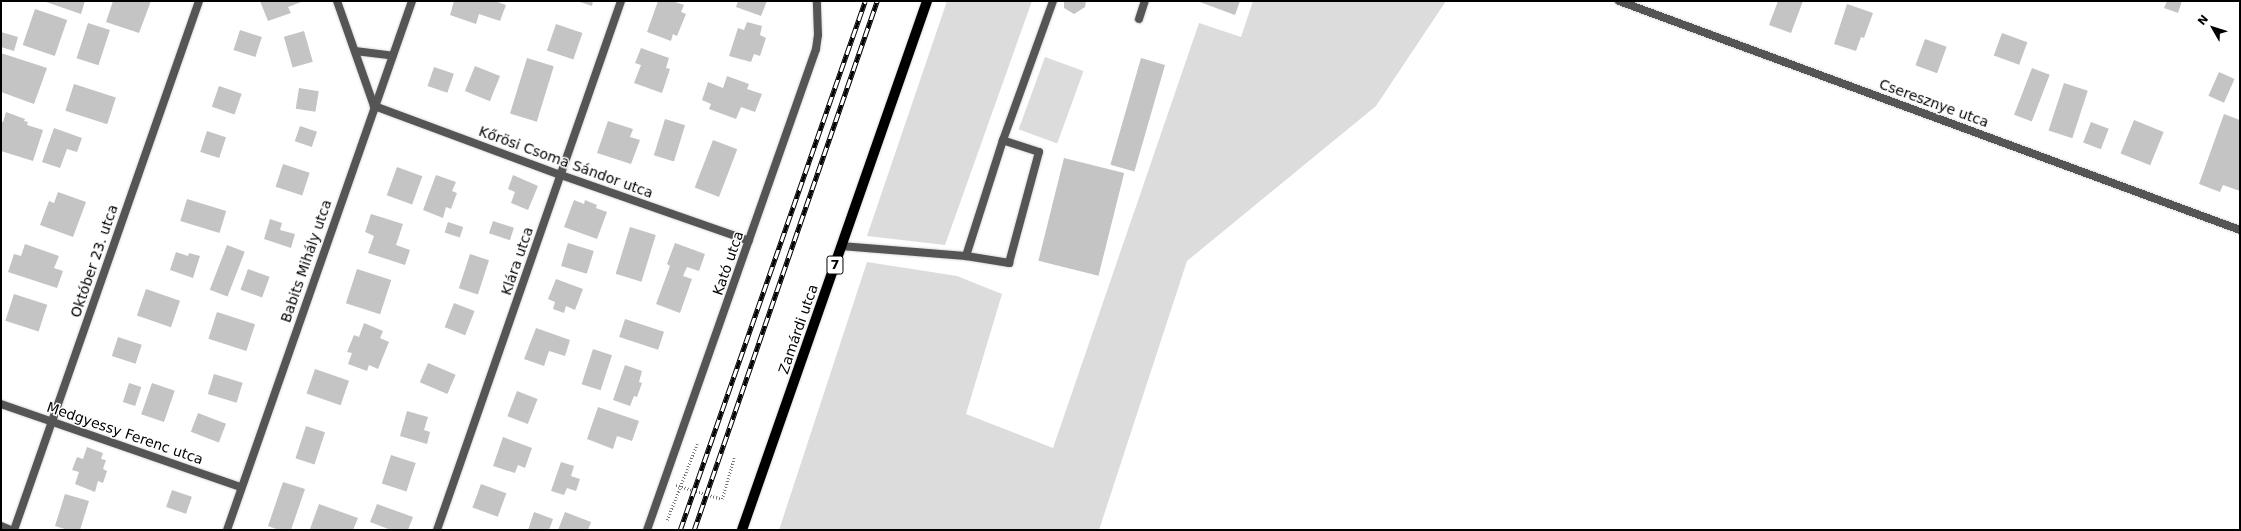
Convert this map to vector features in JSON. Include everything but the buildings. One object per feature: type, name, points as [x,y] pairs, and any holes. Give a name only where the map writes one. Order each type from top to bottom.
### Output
[{"type":"main road","name":"Zamárdi utca","points":[[742,530],[927,1]]},
{"type":"street","name":"Október 23. utca","points":[[14,530],[198,1]]},
{"type":"street","points":[[337,1],[374,106]]},
{"type":"street","name":"Babits Mihály utca","points":[[227,530],[374,106],[412,1]]},
{"type":"street","name":"Klára utca","points":[[437,530],[621,1]]},
{"type":"street","name":"Kató utca","points":[[647,530],[816,49],[818,35],[817,1]]},
{"type":"street","points":[[966,256],[1003,140],[1053,1]]},
{"type":"street","points":[[1139,19],[1145,1]]},
{"type":"street","name":"Cseresznye utca","points":[[1619,1],[2240,230]]},
{"type":"street","points":[[355,51],[393,56]]},
{"type":"street","name":"Kőrösi Csoma Sándor utca","points":[[374,106],[561,175],[749,241]]},
{"type":"street","points":[[842,246],[966,256],[1009,263],[1039,152],[1003,140]]},
{"type":"street","name":"Medgyessy Ferenc utca","points":[[1,404],[241,487]]},
{"type":"street","points":[[1,526],[11,530]]},
{"type":"path","points":[[665,523],[682,487],[697,444]]},
{"type":"path","points":[[682,487],[722,499],[734,458]]},
{"type":"shaded area","points":[[947,1],[1032,1],[945,245],[867,236]]},
{"type":"shaded area","points":[[1253,1],[1446,1],[1376,106],[1187,261],[1099,530],[779,530],[867,262],[957,276],[1002,294],[966,414],[1053,448],[1199,23],[1241,37]]},
{"type":"shaded area","points":[[1045,57],[1084,71],[1057,143],[1019,129]]},
{"type":"railway","points":[[680,530],[865,1]]},
{"type":"railway","points":[[694,530],[877,1]]}]
